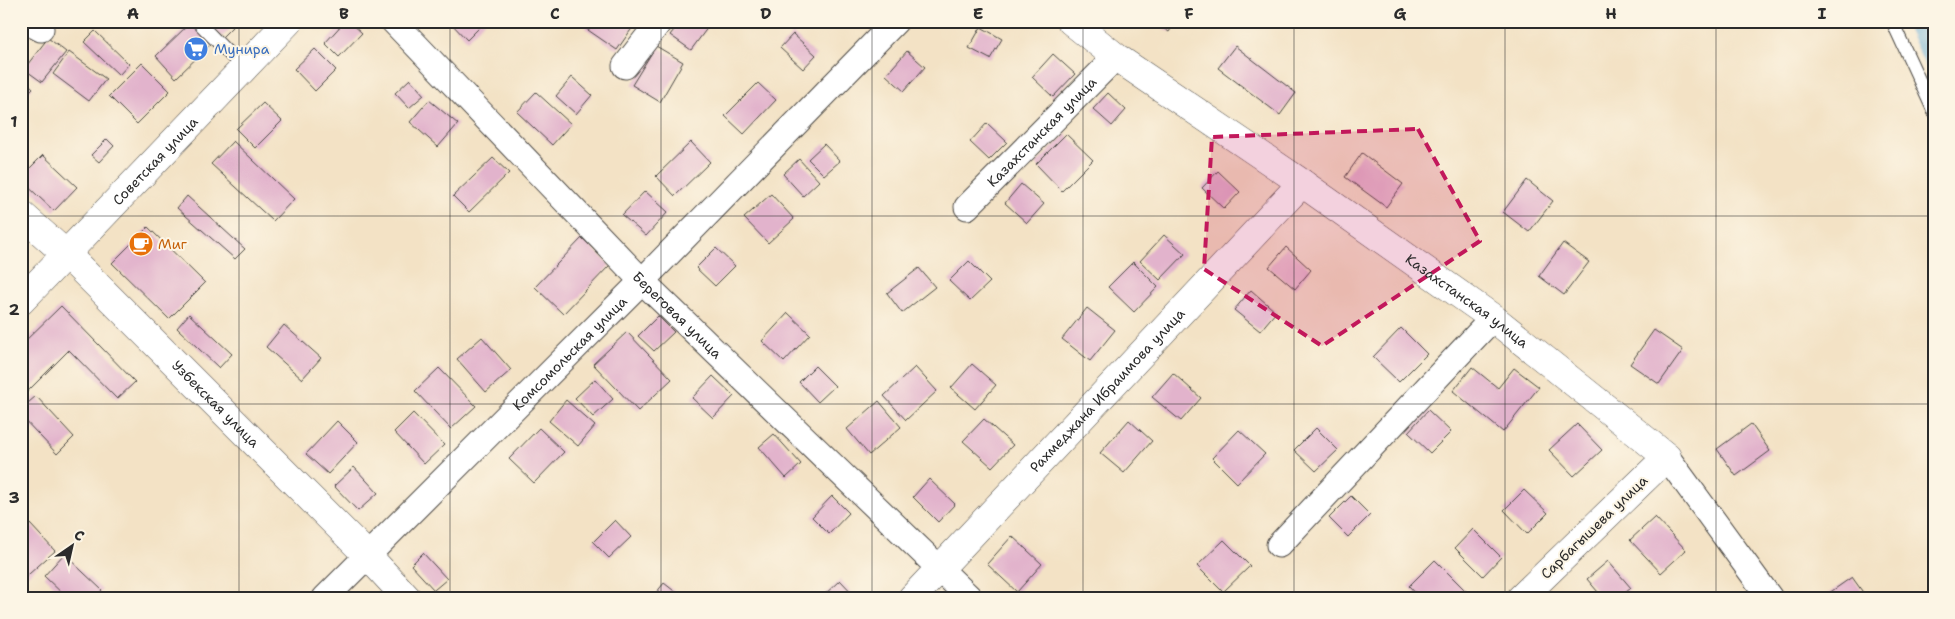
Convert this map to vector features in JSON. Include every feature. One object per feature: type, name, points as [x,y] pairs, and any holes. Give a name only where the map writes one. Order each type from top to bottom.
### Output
[{"type":"street","name":"Советская улица","points":[[21,301],[289,21]]},
{"type":"street","name":"Береговая улица","points":[[393,21],[642,281],[970,598]]},
{"type":"street","points":[[625,66],[660,21]]},
{"type":"street","name":"Комсомольская улица","points":[[325,598],[642,281],[896,21]]},
{"type":"street","name":"Казахстанская улица","points":[[1071,21],[1116,56],[1494,318],[1667,457],[1770,598]]},
{"type":"street","name":"Казахстанская улица","points":[[967,206],[1116,56]]},
{"type":"street","name":"Рахмеджана Ибраимова улица","points":[[912,598],[1302,184]]},
{"type":"street","name":"Узбекская улица","points":[[21,214],[67,255],[367,555],[407,598]]},
{"type":"street","points":[[1279,544],[1494,318]]},
{"type":"street","name":"Сарбагышева улица","points":[[1521,598],[1667,457]]},
{"type":"lane","points":[[197,21],[242,68]]},
{"type":"lane","points":[[1892,21],[1934,112]]},
{"type":"highlighted area","points":[[1418,129],[1480,241],[1322,346],[1204,269],[1212,137]]},
{"type":"building","points":[[206,21],[238,21],[222,37]]},
{"type":"building","points":[[345,21],[349,21],[362,33],[339,57],[325,43]]},
{"type":"building","points":[[449,21],[486,21],[467,40]]},
{"type":"building","points":[[589,21],[637,21],[617,50],[585,28]]},
{"type":"building","points":[[681,21],[701,21],[708,27],[691,50],[670,35]]},
{"type":"building","points":[[1153,21],[1176,21],[1169,32]]},
{"type":"building","points":[[191,22],[211,44],[176,78],[156,56]]},
{"type":"building","points":[[981,27],[1002,39],[990,59],[969,48]]},
{"type":"building","points":[[95,31],[129,64],[119,75],[84,42]]},
{"type":"building","points":[[793,34],[816,55],[803,69],[780,48]]},
{"type":"building","points":[[48,38],[66,52],[42,82],[24,69]]},
{"type":"building","points":[[656,46],[683,62],[660,102],[632,85]]},
{"type":"building","points":[[1235,46],[1296,93],[1280,115],[1218,68]]},
{"type":"building","points":[[315,49],[336,70],[315,91],[294,69]]},
{"type":"building","points":[[907,51],[925,67],[904,91],[886,75]]},
{"type":"building","points":[[69,52],[106,79],[89,101],[53,74]]},
{"type":"building","points":[[1053,54],[1075,74],[1053,97],[1032,77]]},
{"type":"building","points":[[142,63],[170,91],[137,124],[109,96]]},
{"type":"building","points":[[21,76],[33,88],[21,100]]},
{"type":"building","points":[[572,77],[592,95],[576,114],[556,96]]},
{"type":"building","points":[[410,79],[424,95],[409,108],[395,93]]},
{"type":"building","points":[[758,83],[776,100],[744,134],[725,116]]},
{"type":"building","points":[[536,92],[571,124],[552,145],[517,112]]},
{"type":"building","points":[[1108,93],[1126,110],[1112,126],[1093,109]]},
{"type":"building","points":[[429,100],[458,124],[438,147],[410,122]]},
{"type":"building","points":[[263,103],[282,121],[255,148],[236,129]]},
{"type":"building","points":[[987,123],[1007,142],[989,160],[970,142]]},
{"type":"building","points":[[1066,134],[1093,160],[1062,191],[1036,164]]},
{"type":"building","points":[[107,139],[114,146],[99,162],[91,155]]},
{"type":"building","points":[[233,141],[294,199],[273,221],[211,164]]},
{"type":"building","points":[[691,142],[710,162],[675,196],[656,176]]},
{"type":"building","points":[[824,144],[840,161],[824,175],[808,159]]},
{"type":"building","points":[[1362,153],[1403,184],[1386,207],[1345,177]]},
{"type":"building","points":[[43,155],[77,187],[54,211],[21,180],[21,177]]},
{"type":"building","points":[[493,158],[509,173],[469,212],[453,196]]},
{"type":"building","points":[[799,159],[819,181],[803,196],[783,174]]},
{"type":"building","points":[[1218,171],[1240,192],[1224,209],[1202,188]]},
{"type":"building","points":[[1527,180],[1553,201],[1529,232],[1503,212]]},
{"type":"building","points":[[1021,184],[1044,204],[1027,223],[1005,203]]},
{"type":"building","points":[[645,191],[668,212],[646,236],[622,215]]},
{"type":"building","points":[[771,194],[794,219],[768,243],[744,218]]},
{"type":"building","points":[[187,196],[245,249],[235,259],[177,208]]},
{"type":"building","points":[[148,227],[205,283],[169,319],[112,263]]},
{"type":"building","points":[[1164,235],[1185,254],[1160,280],[1140,261]]},
{"type":"building","points":[[582,238],[610,265],[563,314],[535,287]]},
{"type":"building","points":[[1563,243],[1589,262],[1564,295],[1539,276]]},
{"type":"building","points":[[1286,247],[1311,270],[1295,289],[1269,267]]},
{"type":"building","points":[[716,248],[735,266],[715,286],[696,268]]},
{"type":"building","points":[[969,261],[990,282],[970,301],[949,281]]},
{"type":"building","points":[[1133,262],[1158,287],[1134,312],[1108,287]]},
{"type":"building","points":[[919,268],[935,287],[902,313],[887,293]]},
{"type":"building","points":[[1251,290],[1276,312],[1260,331],[1234,310]]},
{"type":"building","points":[[61,306],[135,382],[117,399],[69,350],[21,398],[21,345]]},
{"type":"building","points":[[1087,308],[1115,330],[1090,361],[1062,339]]},
{"type":"building","points":[[788,313],[810,334],[784,362],[762,341]]},
{"type":"building","points":[[189,314],[232,354],[219,368],[177,328]]},
{"type":"building","points":[[658,316],[674,332],[654,351],[638,336]]},
{"type":"building","points":[[284,325],[321,358],[302,379],[266,347]]},
{"type":"building","points":[[1401,328],[1427,354],[1399,382],[1373,357]]},
{"type":"building","points":[[1654,330],[1683,350],[1659,384],[1630,364]]},
{"type":"building","points":[[627,332],[672,379],[638,411],[593,364]]},
{"type":"building","points":[[482,337],[511,370],[486,392],[457,359]]},
{"type":"building","points":[[972,364],[996,385],[975,409],[951,388]]},
{"type":"building","points":[[815,366],[835,386],[818,402],[799,382]]},
{"type":"building","points":[[915,367],[937,391],[906,420],[884,396]]},
{"type":"building","points":[[1472,367],[1498,388],[1514,368],[1539,387],[1503,432],[1453,391]]},
{"type":"building","points":[[439,368],[476,406],[451,429],[415,391]]},
{"type":"building","points":[[1173,373],[1201,398],[1181,421],[1152,397]]},
{"type":"building","points":[[713,376],[734,396],[713,418],[692,398]]},
{"type":"building","points":[[595,379],[613,399],[593,417],[575,398]]},
{"type":"building","points":[[36,396],[74,437],[57,454],[21,416],[21,409]]},
{"type":"building","points":[[566,400],[595,426],[578,446],[549,421]]},
{"type":"building","points":[[879,401],[901,427],[869,455],[847,429]]},
{"type":"building","points":[[1428,410],[1451,432],[1430,453],[1408,432]]},
{"type":"building","points":[[413,413],[444,445],[424,464],[394,432]]},
{"type":"building","points":[[984,419],[1013,445],[992,467],[963,441]]},
{"type":"building","points":[[1129,420],[1152,441],[1124,473],[1100,453]]},
{"type":"building","points":[[337,421],[358,442],[328,474],[306,454]]},
{"type":"building","points":[[1577,424],[1602,450],[1574,476],[1549,450]]},
{"type":"building","points":[[1751,424],[1770,451],[1736,476],[1717,449]]},
{"type":"building","points":[[539,428],[564,452],[534,483],[509,459]]},
{"type":"building","points":[[1316,428],[1338,450],[1316,471],[1294,450]]},
{"type":"building","points":[[1239,430],[1265,454],[1237,483],[1212,458]]},
{"type":"building","points":[[774,434],[801,464],[786,478],[759,447]]},
{"type":"building","points":[[354,467],[378,493],[358,511],[334,486]]},
{"type":"building","points":[[929,479],[955,504],[938,522],[913,497]]},
{"type":"building","points":[[1524,490],[1548,513],[1527,534],[1504,510]]},
{"type":"building","points":[[832,496],[849,513],[829,534],[812,517]]},
{"type":"building","points":[[1351,496],[1370,515],[1348,537],[1329,518]]},
{"type":"building","points":[[1655,517],[1686,550],[1661,573],[1630,540]]},
{"type":"building","points":[[615,520],[631,537],[609,558],[593,542]]},
{"type":"building","points":[[30,524],[55,551],[21,581],[21,532]]},
{"type":"building","points":[[1473,529],[1501,557],[1483,576],[1455,548]]},
{"type":"building","points":[[1012,536],[1042,564],[1017,592],[987,564]]},
{"type":"building","points":[[1224,540],[1250,566],[1223,592],[1197,566]]},
{"type":"building","points":[[423,553],[447,579],[434,590],[411,565]]},
{"type":"building","points":[[64,554],[102,590],[95,598],[67,598],[44,576]]},
{"type":"building","points":[[1435,560],[1466,591],[1460,598],[1420,598],[1409,586]]},
{"type":"building","points":[[1608,561],[1631,588],[1619,598],[1603,598],[1587,579]]},
{"type":"building","points":[[1852,577],[1867,598],[1822,598]]},
{"type":"building","points":[[840,580],[857,598],[821,598]]},
{"type":"building","points":[[664,583],[683,598],[652,598]]},
{"type":"waterway","points":[[1916,21],[1934,59]]},
{"type":"place","name":"Мунира","points":[[196,49]]},
{"type":"place","name":"Миг","points":[[141,244]]}]
